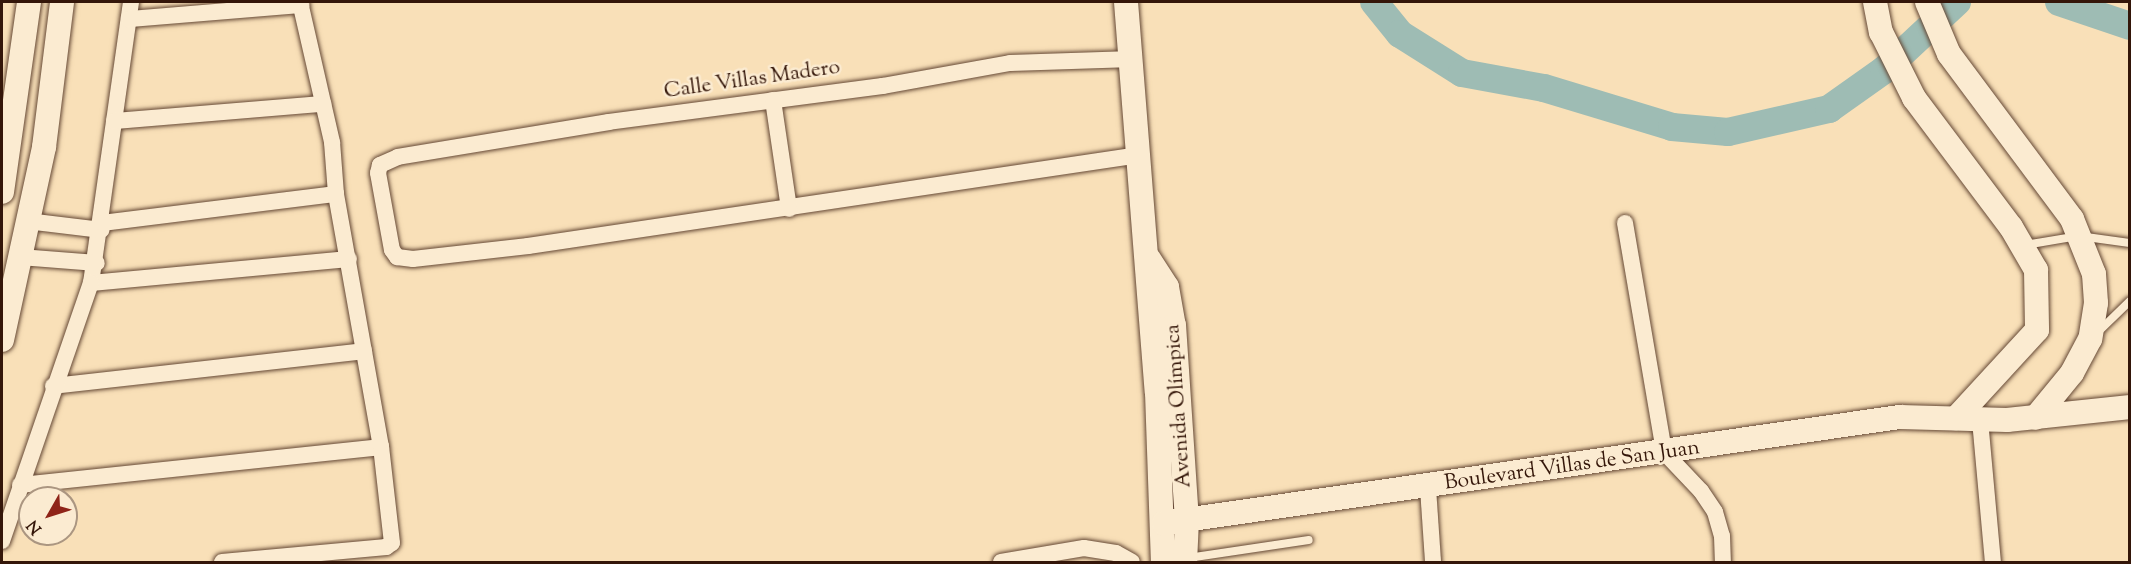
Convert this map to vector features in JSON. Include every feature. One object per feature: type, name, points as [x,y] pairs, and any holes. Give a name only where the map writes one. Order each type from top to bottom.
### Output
[{"type":"street","points":[[2,192],[29,2]]},
{"type":"street","points":[[2,340],[44,147],[62,2]]},
{"type":"street","points":[[2,541],[96,263],[131,2]]},
{"type":"street","name":"Avenida Olímpica","points":[[1126,2],[1133,59],[1147,257],[1175,521],[1171,562]]},
{"type":"street","points":[[1875,2],[1881,32],[1914,98],[2022,245],[2036,270],[2037,330],[1956,418]]},
{"type":"street","points":[[1927,2],[1949,54],[2072,219],[2094,274],[2096,303],[2090,339],[2072,373],[2035,418]]},
{"type":"street","points":[[129,19],[301,3],[332,142],[336,194],[381,447],[392,543],[386,547],[222,562]]},
{"type":"street","name":"Calle Villas Madero","points":[[789,209],[528,246],[404,259],[397,257],[390,240],[378,173],[380,165],[398,157],[609,122],[773,100],[1010,63],[1133,59]]},
{"type":"street","points":[[773,100],[789,209],[1138,155]]},
{"type":"street","points":[[114,121],[323,104]]},
{"type":"street","points":[[27,221],[101,226],[336,194]]},
{"type":"street","points":[[1626,223],[1664,452],[1701,491],[1714,513],[1722,536],[1723,562]]},
{"type":"street","points":[[20,257],[96,263]]},
{"type":"street","points":[[91,283],[349,259]]},
{"type":"street","points":[[53,386],[364,351]]},
{"type":"street","name":"Boulevard Villas de San Juan","points":[[1175,521],[1428,488],[1900,417],[1980,420],[2035,418],[2130,407]]},
{"type":"street","points":[[1980,420],[1993,562]]},
{"type":"street","points":[[20,485],[381,447]]},
{"type":"street","points":[[1428,488],[1433,562]]},
{"type":"street","points":[[1001,562],[1084,548],[1116,553],[1132,562]]},
{"type":"lane","points":[[2022,245],[2079,236],[2130,243]]},
{"type":"lane","points":[[2090,339],[2130,301]]},
{"type":"lane","points":[[1171,562],[1309,540]]},
{"type":"waterway","points":[[1374,2],[1400,34],[1462,73],[1544,88],[1672,127],[1728,132],[1829,109],[1884,70],[1957,2]]},
{"type":"waterway","points":[[2059,2],[2130,26]]}]
